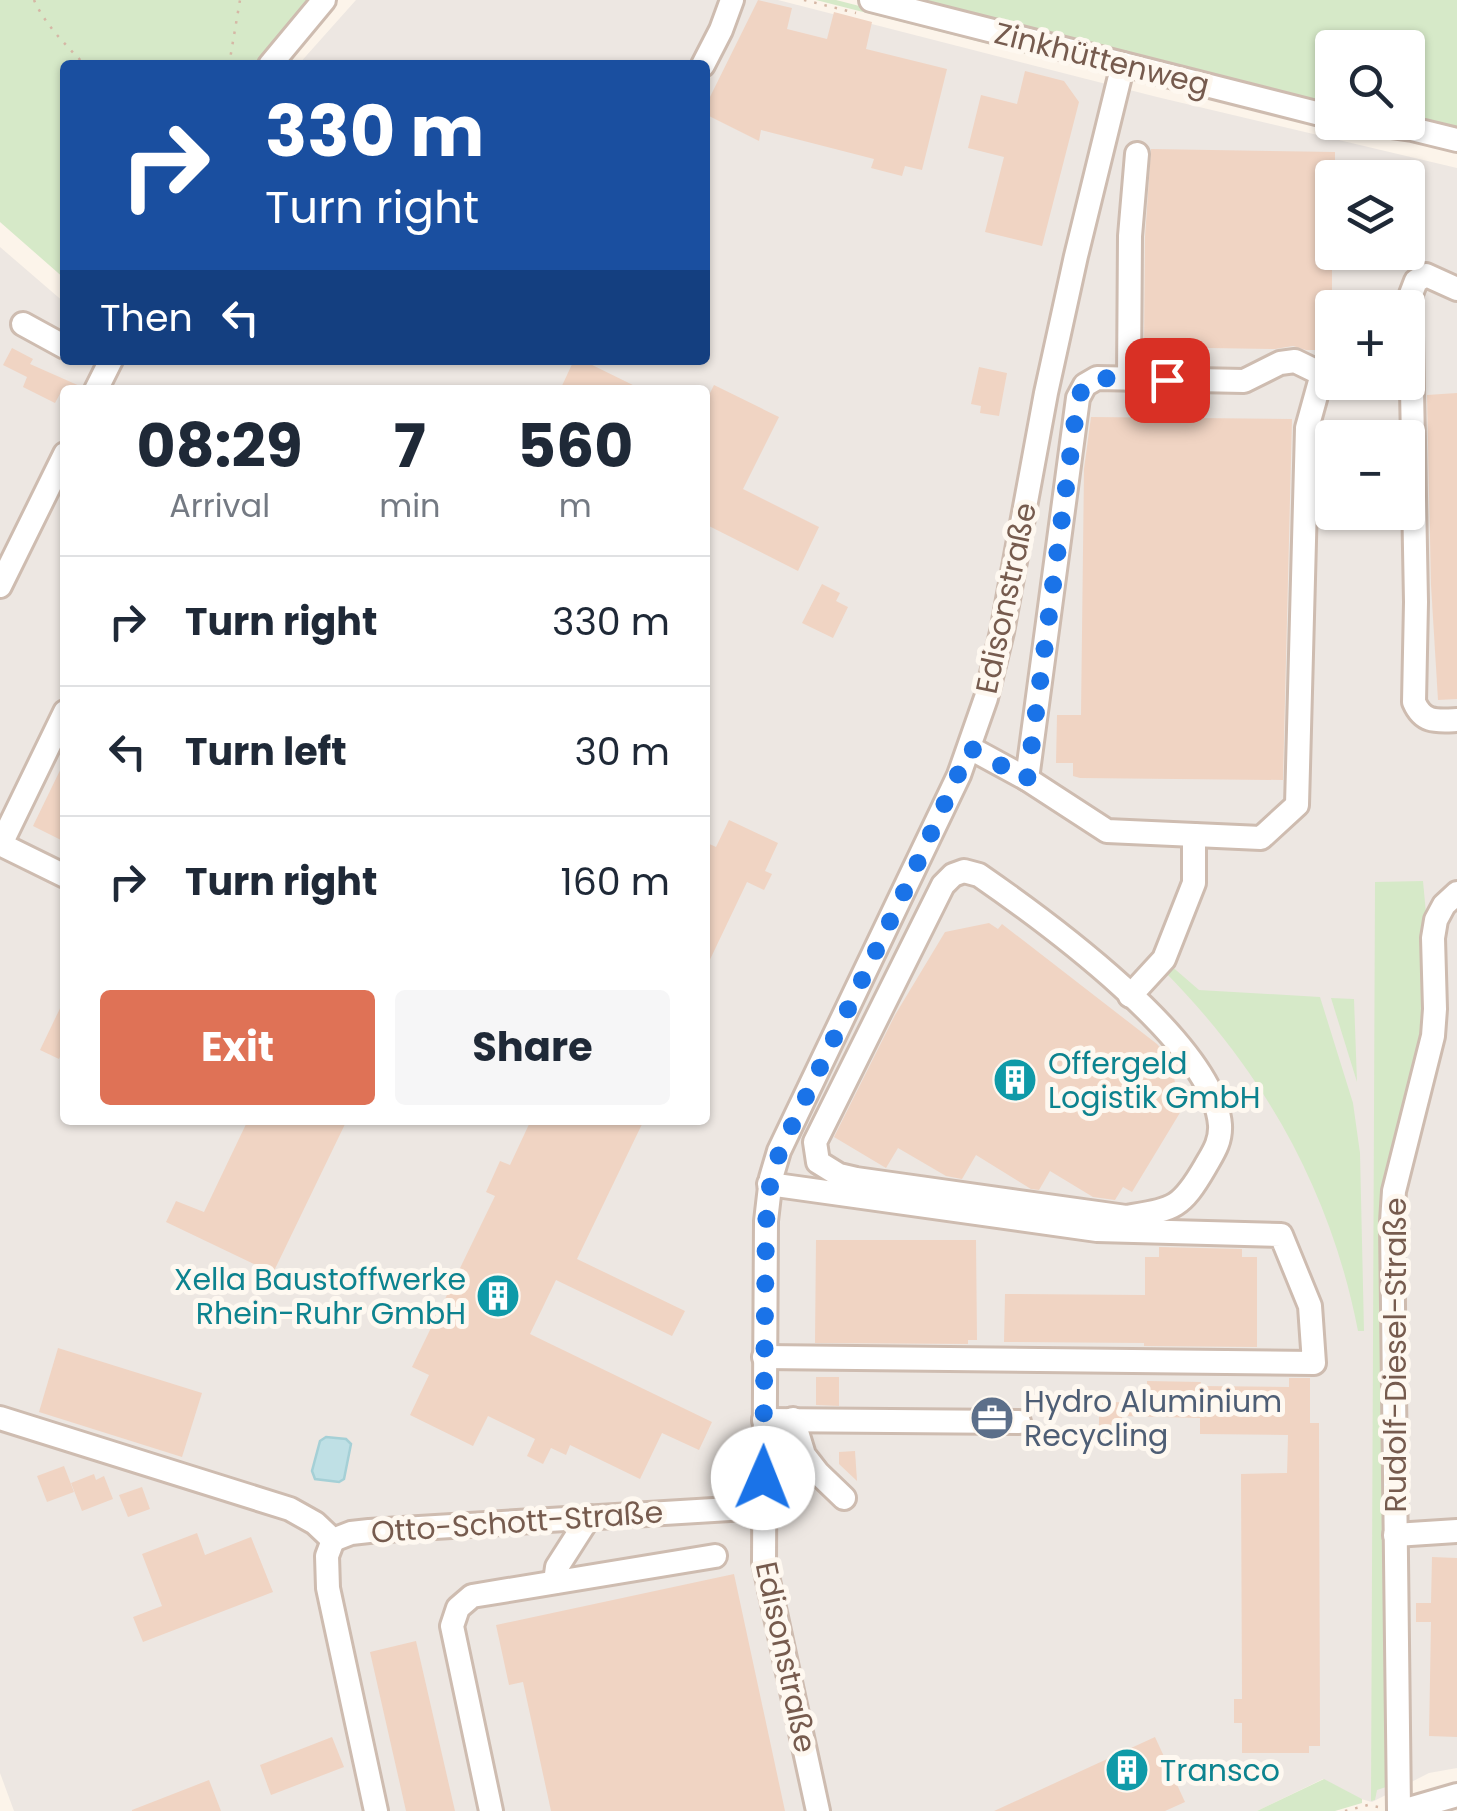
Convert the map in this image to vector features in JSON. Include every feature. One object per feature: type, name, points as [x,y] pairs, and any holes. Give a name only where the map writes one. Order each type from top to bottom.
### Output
[{"type":"street","points":[[274,60],[324,0]]},
{"type":"street","points":[[706,60],[732,0]]},
{"type":"street","name":"Zinkhüttenweg","points":[[871,0],[1315,113]]},
{"type":"street","name":"Edisonstraße","points":[[818,1811],[764,1562],[766,1222],[770,1184],[780,1151],[970,748],[986,698],[1046,393],[1123,64]]},
{"type":"street","points":[[1425,132],[1457,140]]},
{"type":"street","points":[[1129,378],[1130,236],[1137,154]]},
{"type":"street","points":[[1412,290],[1416,280],[1426,275],[1457,289]]},
{"type":"street","points":[[23,324],[60,344]]},
{"type":"street","points":[[1027,780],[1078,398],[1085,384],[1097,378],[1244,381],[1280,363],[1296,361],[1315,371]]},
{"type":"street","points":[[970,748],[1106,831],[1262,838],[1297,805],[1307,428],[1318,400]]},
{"type":"street","points":[[1411,400],[1416,602],[1414,702],[1419,713],[1432,722],[1457,720]]},
{"type":"street","points":[[0,586],[60,464]]},
{"type":"street","points":[[60,722],[1,844],[60,874]]},
{"type":"street","points":[[1130,996],[1164,959],[1194,883],[1194,835]]},
{"type":"street","points":[[964,871],[979,875],[1086,954],[1130,996],[1185,1050],[1204,1078],[1220,1122],[1218,1144],[1194,1186],[1169,1210],[1126,1217],[856,1179],[838,1175],[818,1162],[815,1142],[820,1130],[943,885],[953,875],[964,871]]},
{"type":"street","name":"Rudolf-Diesel-Straße","points":[[1394,1810],[1394,1190],[1433,1036],[1436,920],[1450,899]]},
{"type":"street","points":[[764,1358],[1314,1362],[1310,1306],[1281,1235],[1097,1230],[770,1184]]},
{"type":"street","name":"Otto-Schott-Straße","points":[[0,1418],[290,1509],[315,1523],[333,1540]]},
{"type":"street","points":[[764,1420],[1019,1422]]},
{"type":"street","points":[[793,1420],[804,1455],[844,1498]]},
{"type":"street","name":"Otto-Schott-Straße","points":[[376,1811],[328,1588],[326,1556],[333,1540],[370,1531],[763,1507]]},
{"type":"street","points":[[556,1582],[557,1568],[589,1518]]},
{"type":"street","points":[[1394,1534],[1457,1531]]},
{"type":"street","points":[[491,1811],[452,1626],[458,1608],[472,1596],[715,1556]]},
{"type":"street","points":[[1394,1810],[1457,1795]]},
{"type":"path","points":[[34,0],[58,36],[80,60]]},
{"type":"path","points":[[230,60],[240,0]]},
{"type":"path","points":[[1345,1811],[1368,1805],[1394,1810]]},
{"type":"shaded area","points":[[356,0],[778,0],[1315,134],[1315,140],[1339,140],[1423,160],[1315,160],[1315,270],[1425,270],[1425,160],[1457,168],[1457,1768],[1429,1773],[1372,1802],[1323,1779],[1257,1811],[14,1811],[0,1773],[0,247],[60,299],[60,365],[710,365],[710,60],[302,60]]},
{"type":"green space","points":[[0,0],[311,0],[264,60],[60,60],[60,275],[0,222]]},
{"type":"green space","points":[[816,0],[836,0],[1056,59],[1055,61]]},
{"type":"green space","points":[[903,0],[1457,0],[1457,133],[1425,125],[1425,30],[1315,30],[1315,102]]},
{"type":"green space","points":[[1423,881],[1428,1010],[1390,1176],[1385,1523],[1386,1753],[1391,1754],[1389,1786],[1377,1790],[1375,1800],[1371,1801],[1375,882]]},
{"type":"green space","points":[[1169,964],[1199,990],[1320,997],[1353,1103],[1360,1153],[1364,1331],[1358,1331],[1330,1230],[1288,1136],[1233,1050],[1164,971]]},
{"type":"green space","points":[[1331,998],[1354,999],[1357,1082]]},
{"type":"green space","points":[[1324,1779],[1362,1799],[1362,1803],[1335,1811],[1257,1811]]},
{"type":"water","points":[[326,1437],[346,1439],[351,1444],[344,1479],[339,1482],[315,1479],[312,1471],[320,1441]]},
{"type":"building","points":[[758,0],[792,8],[787,29],[827,39],[834,12],[872,22],[866,49],[947,69],[922,170],[905,166],[902,176],[871,168],[874,159],[761,130],[759,141],[710,116],[710,97]]},
{"type":"building","points":[[1025,71],[1064,81],[1079,102],[1042,246],[985,232],[1004,157],[968,148],[981,95],[1017,104]]},
{"type":"building","points":[[1151,149],[1335,152],[1335,160],[1315,160],[1315,270],[1332,270],[1332,290],[1315,290],[1315,350],[1293,346],[1144,347]]},
{"type":"building","points":[[12,348],[33,359],[30,364],[77,385],[60,385],[55,403],[23,387],[27,377],[3,365]]},
{"type":"building","points":[[572,365],[592,365],[633,385],[562,385]]},
{"type":"building","points":[[979,367],[1007,373],[999,416],[980,413],[981,406],[971,404]]},
{"type":"building","points":[[714,385],[779,417],[743,489],[819,527],[798,571],[710,527],[710,393]]},
{"type":"building","points":[[1457,393],[1457,699],[1438,700],[1427,395]]},
{"type":"building","points":[[1091,417],[1292,419],[1283,780],[1080,778],[1073,776],[1073,763],[1056,763],[1057,715],[1081,715],[1084,469]]},
{"type":"building","points":[[822,584],[840,593],[836,601],[848,607],[833,638],[802,623]]},
{"type":"building","points":[[60,770],[60,840],[33,826]]},
{"type":"building","points":[[729,820],[778,843],[765,871],[772,874],[764,890],[747,882],[710,960],[710,844],[716,847]]},
{"type":"building","name":"Offergeld Logistik GmbH","points":[[989,923],[998,929],[1002,924],[1157,1044],[1164,1052],[1161,1055],[1172,1063],[1177,1097],[1172,1105],[1181,1111],[1132,1192],[1123,1187],[1115,1200],[1093,1197],[1050,1171],[1039,1190],[1031,1189],[976,1155],[962,1179],[946,1176],[898,1148],[886,1168],[834,1137],[895,1015],[945,932]]},
{"type":"building","points":[[60,1008],[59,1059],[40,1050]]},
{"type":"building","points":[[246,1125],[345,1125],[273,1273],[166,1222],[176,1201],[204,1212]]},
{"type":"building","name":"Xella Baustoffwerke Rhein-Ruhr GmbH","points":[[529,1125],[642,1125],[577,1259],[685,1311],[672,1336],[556,1280],[530,1334],[712,1422],[699,1450],[662,1433],[640,1479],[570,1445],[566,1455],[551,1448],[543,1464],[527,1456],[535,1439],[488,1416],[473,1446],[410,1415],[429,1375],[412,1367],[495,1196],[486,1192],[500,1161],[510,1165]]},
{"type":"building","points":[[816,1240],[976,1240],[977,1340],[968,1340],[968,1344],[815,1343]]},
{"type":"building","points":[[1159,1247],[1242,1249],[1242,1257],[1257,1257],[1257,1347],[1004,1342],[1005,1294],[1145,1295],[1145,1257],[1159,1257]]},
{"type":"building","points":[[58,1348],[202,1393],[182,1457],[39,1412]]},
{"type":"building","points":[[816,1377],[839,1377],[839,1406],[816,1405]]},
{"type":"building","points":[[1289,1378],[1310,1378],[1310,1423],[1319,1423],[1320,1746],[1309,1746],[1309,1753],[1242,1753],[1242,1723],[1234,1723],[1234,1699],[1242,1699],[1241,1474],[1287,1473],[1288,1435],[1200,1434],[1200,1418],[1122,1416],[1122,1426],[1099,1426],[1096,1392],[1111,1402],[1147,1403],[1147,1381],[1289,1387]]},
{"type":"building","points":[[855,1451],[857,1481],[839,1464],[839,1452]]},
{"type":"building","points":[[64,1466],[74,1492],[47,1502],[37,1476]]},
{"type":"building","points":[[94,1474],[96,1480],[104,1476],[113,1499],[82,1511],[71,1483]]},
{"type":"building","points":[[142,1487],[150,1509],[128,1517],[119,1495]]},
{"type":"building","points":[[197,1533],[205,1555],[251,1537],[273,1592],[143,1642],[133,1617],[162,1606],[142,1554]]},
{"type":"building","points":[[1432,1557],[1457,1558],[1457,1737],[1429,1736],[1431,1622],[1416,1622],[1416,1603],[1431,1603]]},
{"type":"building","points":[[734,1574],[785,1811],[551,1811],[523,1682],[509,1685],[496,1625]]},
{"type":"building","points":[[416,1641],[455,1811],[406,1811],[370,1652]]},
{"type":"building","points":[[332,1737],[344,1767],[271,1795],[260,1765]]},
{"type":"building","name":"Transco","points":[[1155,1737],[1185,1802],[1165,1811],[994,1811]]},
{"type":"building","points":[[209,1780],[221,1811],[132,1811],[132,1810]]},
{"type":"place","name":"Offergeld Logistik GmbH","points":[[1015,1080]]},
{"type":"place","name":"Xella Baustoffwerke Rhein-Ruhr GmbH","points":[[498,1296]]},
{"type":"place","name":"Hydro Aluminium Recycling","points":[[992,1418]]},
{"type":"place","name":"Transco","points":[[1127,1770]]},
{"type":"route","points":[[763,1478],[766,1222],[771,1178],[780,1151],[970,748],[1027,780],[1078,398],[1085,384],[1097,378],[1167,380]]}]
